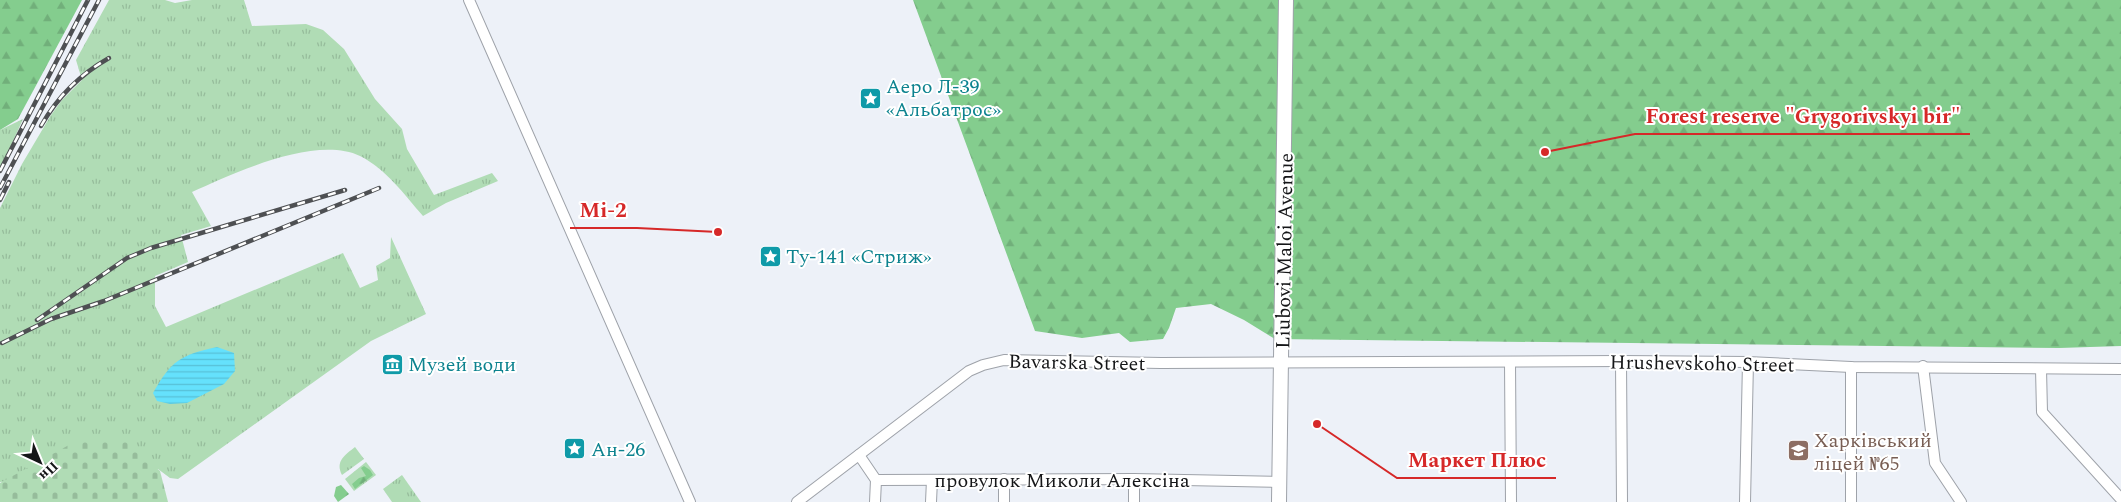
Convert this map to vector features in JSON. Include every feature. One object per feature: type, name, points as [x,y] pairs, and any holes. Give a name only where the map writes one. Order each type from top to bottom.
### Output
[{"type":"main road","name":"Liubovi Maloi Avenue","points":[[1279,502],[1286,0]]},
{"type":"street","points":[[469,0],[690,502]]},
{"type":"street","name":"Bavarska Street","points":[[797,502],[969,371],[983,365],[1004,360],[1161,363],[1282,362]]},
{"type":"street","points":[[1621,361],[1622,502]]},
{"type":"street","name":"Hrushevskoho Street","points":[[1282,362],[1748,362],[1851,367],[1924,366],[2121,369]]},
{"type":"street","points":[[1510,362],[1511,502]]},
{"type":"street","points":[[1745,502],[1748,362]]},
{"type":"street","points":[[1924,366],[1935,463],[1961,502]]},
{"type":"street","points":[[1851,367],[1851,502]]},
{"type":"street","points":[[2041,369],[2042,412],[2121,499]]},
{"type":"street","points":[[859,454],[876,480],[875,502]]},
{"type":"street","points":[[1004,479],[1004,502]]},
{"type":"street","points":[[1134,479],[1134,502]]},
{"type":"street","name":"провулок Миколи Алексіна","points":[[876,480],[1134,479],[1280,482]]},
{"type":"street","points":[[931,502],[932,480]]},
{"type":"green space","points":[[0,0],[82,0],[18,119],[0,130]]},
{"type":"green space","points":[[109,0],[165,0],[175,3],[192,0],[244,0],[252,26],[306,24],[323,30],[344,49],[375,99],[402,129],[407,149],[434,195],[492,173],[498,181],[446,203],[423,216],[394,183],[369,161],[360,156],[342,151],[321,150],[275,159],[230,175],[192,192],[211,226],[181,235],[188,262],[155,276],[155,306],[166,327],[343,253],[360,288],[378,280],[376,266],[390,258],[391,237],[426,314],[371,341],[178,479],[170,478],[158,469],[0,482],[0,208],[22,164],[51,115],[62,100],[82,80],[76,60]]},
{"type":"green space","points":[[913,0],[2121,0],[2121,346],[2059,348],[1275,339],[1244,320],[1211,304],[1176,308],[1163,339],[1130,342],[1119,333],[1082,338],[1035,331]]},
{"type":"green space","points":[[23,119],[0,170],[0,130]]},
{"type":"green space","points":[[78,440],[124,440],[160,471],[168,502],[0,502],[0,483]]},
{"type":"green space","points":[[355,447],[364,459],[342,475],[340,462]]},
{"type":"green space","points":[[366,462],[376,475],[354,491],[345,479]]},
{"type":"green space","points":[[364,466],[373,475],[355,489],[352,484],[359,478],[366,476],[361,468]]},
{"type":"green space","points":[[402,475],[421,502],[392,502],[383,489]]},
{"type":"green space","points":[[341,485],[349,494],[338,502],[334,496],[336,487]]},
{"type":"water","points":[[217,347],[234,353],[235,371],[224,384],[187,403],[170,404],[157,401],[153,393],[171,366],[194,353]]},
{"type":"railway","points":[[0,171],[88,0]]},
{"type":"railway","points":[[0,188],[99,0]]},
{"type":"railway","points":[[41,126],[70,87],[109,58]]},
{"type":"railway","points":[[0,200],[9,182]]},
{"type":"railway","points":[[2,343],[51,319],[104,301],[379,188]]},
{"type":"railway","points":[[37,320],[127,258],[151,248],[345,190]]},
{"type":"place","name":"Аеро Л-39 «Альбатрос»","points":[[870,98]]},
{"type":"place","name":"Forest reserve \"Grygorivskyi bir\"","points":[[1545,152]]},
{"type":"place","name":"Мі-2","points":[[718,232]]},
{"type":"place","name":"Ту-141 «Стриж»","points":[[770,256]]},
{"type":"place","name":"Музей води","points":[[392,364]]},
{"type":"place","name":"Маркет Плюс","points":[[1317,424]]},
{"type":"place","name":"Ан-26","points":[[575,449]]},
{"type":"place","name":"Харківський ліцей №65","points":[[1798,451]]}]
